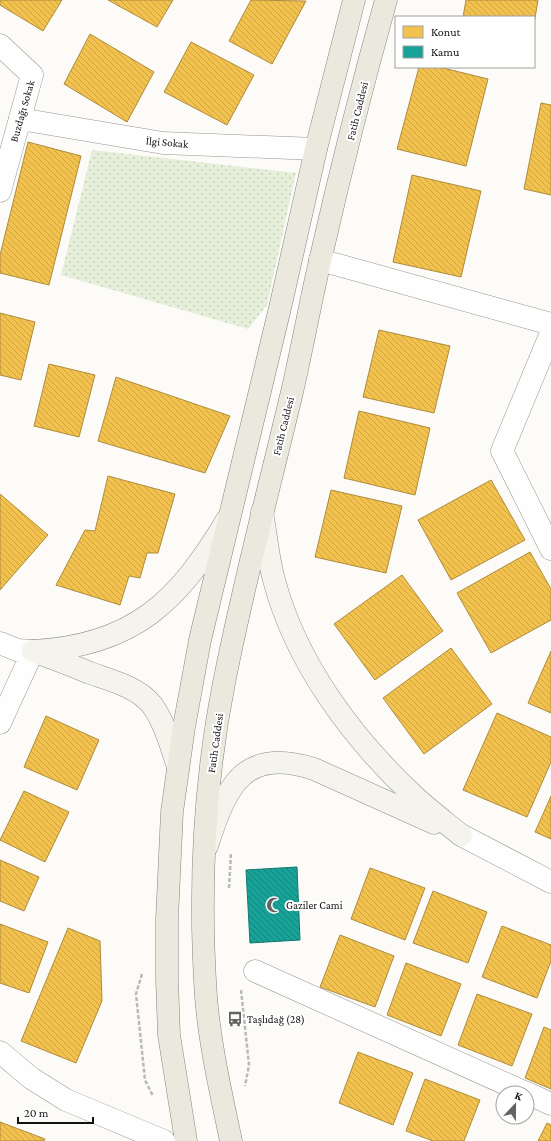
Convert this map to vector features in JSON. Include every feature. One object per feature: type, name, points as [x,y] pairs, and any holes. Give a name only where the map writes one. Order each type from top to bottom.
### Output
[{"type":"main road","points":[[186,1141],[169,1036],[167,980],[166,919],[169,854],[172,812],[178,767],[200,640],[280,308],[316,149],[354,0]]},
{"type":"main road","name":"Fatih Caddesi","points":[[231,1141],[212,1051],[206,998],[203,909],[204,857],[210,786],[223,685],[262,511],[292,390],[320,260],[386,0]]},
{"type":"street","name":"Buzdağı Sokak","points":[[0,45],[32,75],[0,191]]},
{"type":"street","name":"İlgi Sokak","points":[[20,118],[163,143],[316,149]]},
{"type":"street","points":[[320,260],[551,324]]},
{"type":"street","points":[[551,333],[502,451],[551,549]]},
{"type":"street","points":[[262,511],[274,580],[286,616],[308,662],[330,701],[358,737],[414,796],[461,835]]},
{"type":"street","points":[[0,643],[17,650],[51,650],[79,645],[113,636],[142,620],[168,599],[190,574],[211,547],[230,514]]},
{"type":"street","points":[[0,723],[34,651]]},
{"type":"street","points":[[34,651],[121,685],[143,697],[151,704],[158,714],[178,767]]},
{"type":"street","points":[[204,857],[218,816],[235,782],[248,771],[260,766],[273,762],[286,762],[314,769],[461,835],[551,882]]},
{"type":"street","points":[[255,971],[508,1085]]},
{"type":"street","points":[[0,1052],[31,1078],[66,1100],[164,1141]]},
{"type":"street","points":[[535,1097],[551,1104]]},
{"type":"green space","points":[[92,150],[296,173],[267,305],[248,329],[61,275]]},
{"type":"building: Konut","points":[[0,0],[62,0],[43,31],[0,5]]},
{"type":"building: Konut","points":[[108,0],[173,0],[157,27]]},
{"type":"building: Konut","points":[[251,0],[306,1],[272,64],[229,41]]},
{"type":"building: Konut","points":[[466,0],[538,0],[535,18],[535,16],[463,16]]},
{"type":"building: Konut","points":[[90,34],[154,72],[127,122],[64,84]]},
{"type":"building: Konut","points":[[191,42],[254,75],[227,125],[164,92]]},
{"type":"building: Konut","points":[[419,68],[443,68],[488,79],[466,166],[397,149]]},
{"type":"building: Konut","points":[[541,103],[551,105],[551,195],[524,189]]},
{"type":"building: Konut","points":[[28,142],[81,156],[49,285],[0,273],[0,255]]},
{"type":"building: Konut","points":[[412,175],[481,191],[461,277],[393,262]]},
{"type":"building: Konut","points":[[0,313],[35,322],[21,380],[0,375]]},
{"type":"building: Konut","points":[[379,330],[450,346],[434,413],[363,397]]},
{"type":"building: Konut","points":[[49,364],[95,375],[79,437],[34,426]]},
{"type":"building: Konut","points":[[116,377],[230,416],[205,473],[98,441]]},
{"type":"building: Konut","points":[[359,411],[430,428],[415,495],[344,478]]},
{"type":"building: Konut","points":[[108,476],[175,494],[158,553],[147,553],[140,578],[129,576],[120,605],[56,585],[85,530],[95,531]]},
{"type":"building: Konut","points":[[491,480],[525,540],[451,580],[418,520]]},
{"type":"building: Konut","points":[[331,490],[402,506],[386,573],[315,557]]},
{"type":"building: Konut","points":[[0,494],[48,535],[0,590]]},
{"type":"building: Konut","points":[[530,552],[551,589],[551,620],[491,653],[457,593]]},
{"type":"building: Konut","points":[[402,575],[443,631],[375,680],[334,624]]},
{"type":"building: Konut","points":[[451,648],[492,704],[424,754],[383,698]]},
{"type":"building: Konut","points":[[551,651],[551,713],[528,703]]},
{"type":"building: Konut","points":[[497,713],[551,737],[551,762],[527,817],[463,790]]},
{"type":"building: Konut","points":[[46,716],[99,740],[77,790],[24,767]]},
{"type":"building: Konut","points":[[24,791],[69,812],[45,862],[0,840]]},
{"type":"building: Konut","points":[[551,796],[551,839],[535,832]]},
{"type":"building: Konut","points":[[0,860],[39,877],[24,911],[0,901]]},
{"type":"building: Konut","points":[[370,868],[425,888],[405,940],[351,919]]},
{"type":"building: Konut","points":[[433,891],[487,912],[468,963],[413,943]]},
{"type":"building: Konut","points":[[0,924],[48,942],[29,993],[0,983]]},
{"type":"building: Konut","points":[[502,926],[551,945],[551,961],[537,998],[482,977]]},
{"type":"building: Konut","points":[[68,928],[100,941],[102,1001],[76,1063],[21,1041]]},
{"type":"building: Konut","points":[[340,935],[394,956],[375,1007],[320,987]]},
{"type":"building: Konut","points":[[406,963],[461,984],[441,1036],[387,1015]]},
{"type":"building: Konut","points":[[477,994],[532,1014],[512,1066],[458,1045]]},
{"type":"building: Konut","points":[[544,1027],[551,1030],[551,1089],[525,1078]]},
{"type":"building: Konut","points":[[358,1052],[413,1073],[393,1125],[339,1103]]},
{"type":"building: Konut","points":[[425,1079],[480,1100],[464,1141],[433,1141],[406,1131]]},
{"type":"building: Konut","points":[[0,1122],[45,1139],[44,1141],[0,1141]]},
{"type":"building: Konut","points":[[547,1123],[551,1125],[551,1141],[538,1141]]},
{"type":"building: Kamu","name":"Gaziler Cami","points":[[297,867],[300,940],[250,943],[246,870]]},
{"type":"place","name":"Gaziler Cami","points":[[274,905]]},
{"type":"place","name":"Taşlıdağ (28)","points":[[235,1019]]}]
